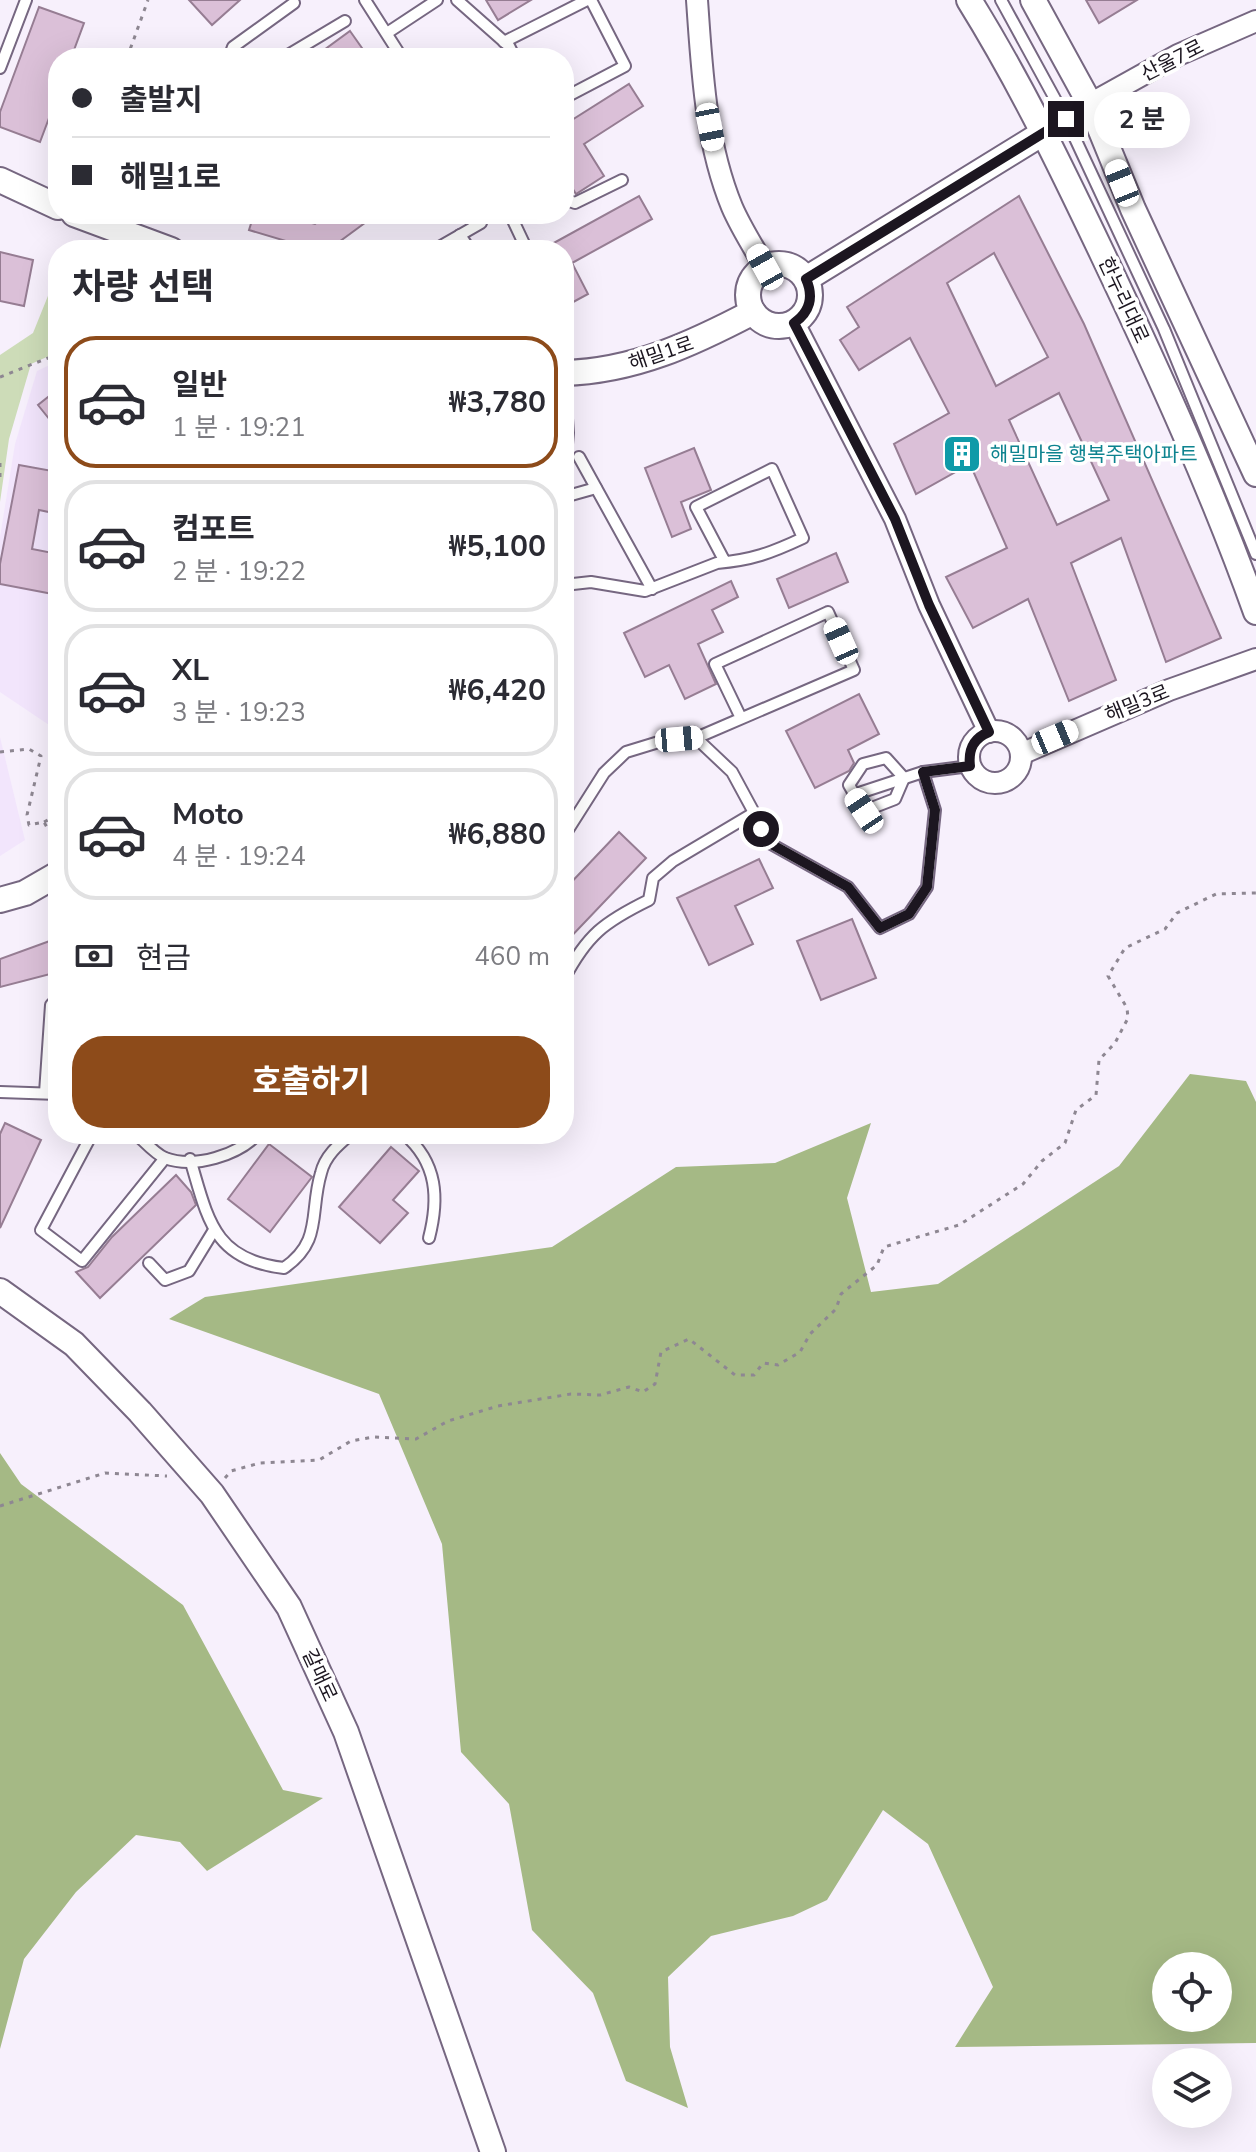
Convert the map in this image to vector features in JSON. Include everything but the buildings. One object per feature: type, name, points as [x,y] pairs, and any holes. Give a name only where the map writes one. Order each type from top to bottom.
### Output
[{"type":"street","points":[[697,0],[704,98],[715,156],[733,209],[765,267]]},
{"type":"street","name":"한누리대로","points":[[969,0],[1056,125],[1189,440],[1256,612]]},
{"type":"street","points":[[1033,0],[1090,104],[1133,209],[1256,474]]},
{"type":"street","name":"산울7로","points":[[1090,104],[1178,55],[1256,21]]},
{"type":"street","points":[[806,279],[1090,104]]},
{"type":"street","points":[[0,180],[48,202]]},
{"type":"street","points":[[101,224],[144,240]]},
{"type":"street","points":[[783,264],[806,279],[810,288],[808,309],[794,323],[776,327],[759,319],[753,312],[749,287],[765,267],[783,264]]},
{"type":"street","name":"해밀1로","points":[[574,373],[617,368],[649,359],[696,341],[753,312]]},
{"type":"street","points":[[794,323],[895,519],[929,605],[989,732]]},
{"type":"street","name":"해밀3로","points":[[1021,754],[1169,690],[1256,659]]},
{"type":"street","points":[[989,732],[1006,733],[1019,745],[1021,754],[1018,770],[1005,781],[989,782],[970,766],[969,757],[975,741],[989,732]]},
{"type":"street","points":[[0,900],[25,893],[48,880]]},
{"type":"street","name":"갈매로","points":[[0,1291],[74,1344],[204,1485],[289,1607],[346,1732],[493,2152]]},
{"type":"lane","points":[[0,68],[26,0]]},
{"type":"lane","points":[[365,0],[396,48]]},
{"type":"lane","points":[[387,33],[437,0]]},
{"type":"lane","points":[[457,0],[508,48]]},
{"type":"lane","points":[[504,42],[589,0],[625,66],[574,93]]},
{"type":"lane","points":[[1001,0],[1056,125],[1164,329],[1256,554]]},
{"type":"lane","points":[[233,48],[294,3]]},
{"type":"lane","points":[[300,48],[345,21]]},
{"type":"lane","points":[[574,203],[622,180]]},
{"type":"lane","points":[[451,240],[479,224]]},
{"type":"lane","points":[[460,235],[463,240]]},
{"type":"lane","points":[[579,457],[652,589]]},
{"type":"lane","points":[[574,584],[591,582],[645,591],[725,562],[760,558],[803,538],[772,469],[696,507],[725,562]]},
{"type":"lane","points":[[574,494],[596,488]]},
{"type":"lane","points":[[574,820],[604,773],[626,752],[662,741],[696,738],[854,670],[828,612],[715,664],[741,718]]},
{"type":"lane","points":[[696,738],[732,772],[752,814],[771,844],[848,887],[880,928],[909,914],[927,887],[935,810],[923,772]]},
{"type":"lane","points":[[886,758],[904,778],[895,799],[864,811],[849,785],[863,764],[886,758]]},
{"type":"lane","points":[[853,795],[923,772],[970,766]]},
{"type":"lane","points":[[574,961],[585,941],[613,917],[649,900],[653,878],[673,861],[752,814]]},
{"type":"lane","points":[[45,1093],[48,1049]]},
{"type":"lane","points":[[0,1092],[48,1093]]},
{"type":"lane","points":[[87,1144],[41,1230],[82,1261],[165,1158]]},
{"type":"lane","points":[[148,1144],[165,1158],[207,1161],[231,1154],[244,1144]]},
{"type":"lane","points":[[190,1159],[214,1230],[230,1251],[259,1265],[284,1268],[303,1255],[313,1222],[321,1172],[332,1151],[340,1144]]},
{"type":"lane","points":[[411,1144],[432,1174],[438,1205],[429,1238]]},
{"type":"lane","points":[[149,1263],[165,1280],[189,1271],[214,1230]]},
{"type":"path","points":[[131,48],[148,0]]},
{"type":"path","points":[[0,377],[48,358]]},
{"type":"path","points":[[0,463],[0,481]]},
{"type":"path","points":[[0,752],[29,749],[41,756],[43,761],[27,815],[29,825],[48,820]]},
{"type":"path","points":[[44,822],[48,829]]},
{"type":"path","points":[[0,1506],[105,1473],[204,1485],[231,1471],[260,1463],[319,1460],[351,1441],[373,1437],[416,1439],[448,1421],[498,1406],[571,1394],[600,1395],[629,1387],[643,1392],[655,1384],[661,1352],[689,1339],[735,1375],[754,1375],[763,1363],[778,1365],[800,1352],[810,1334],[836,1309],[841,1294],[877,1265],[884,1247],[959,1225],[1023,1184],[1042,1161],[1065,1143],[1076,1110],[1096,1095],[1099,1060],[1115,1043],[1128,1018],[1127,1008],[1108,976],[1125,948],[1165,929],[1177,913],[1216,894],[1256,893]]},
{"type":"shaded area","points":[[48,366],[48,724],[0,692],[0,537],[15,444],[37,371]]},
{"type":"shaded area","points":[[0,737],[25,840],[0,856]]},
{"type":"green space","points":[[48,296],[48,356],[31,364],[9,439],[0,502],[0,355],[33,333]]},
{"type":"green space","points":[[1190,1074],[1246,1081],[1256,1102],[1256,2043],[955,2047],[993,1987],[928,1844],[883,1810],[827,1900],[793,1916],[711,1936],[668,1977],[670,2047],[688,2108],[626,2081],[593,1993],[532,1930],[509,1804],[461,1752],[442,1544],[379,1394],[169,1319],[205,1297],[552,1247],[676,1167],[775,1163],[871,1123],[847,1198],[871,1292],[938,1284],[1119,1166]]},
{"type":"green space","points":[[0,1453],[21,1484],[183,1605],[283,1790],[323,1798],[207,1871],[180,1842],[136,1835],[76,1892],[24,1959],[0,2049]]},
{"type":"place","name":"해밀마을 행복주택아파트","points":[[962,454]]},
{"type":"route","points":[[761,829],[771,844],[848,887],[880,928],[909,914],[927,887],[935,810],[923,772],[970,766],[969,757],[975,741],[989,732],[929,605],[895,519],[794,323],[808,309],[811,299],[806,279],[1066,119]]}]
